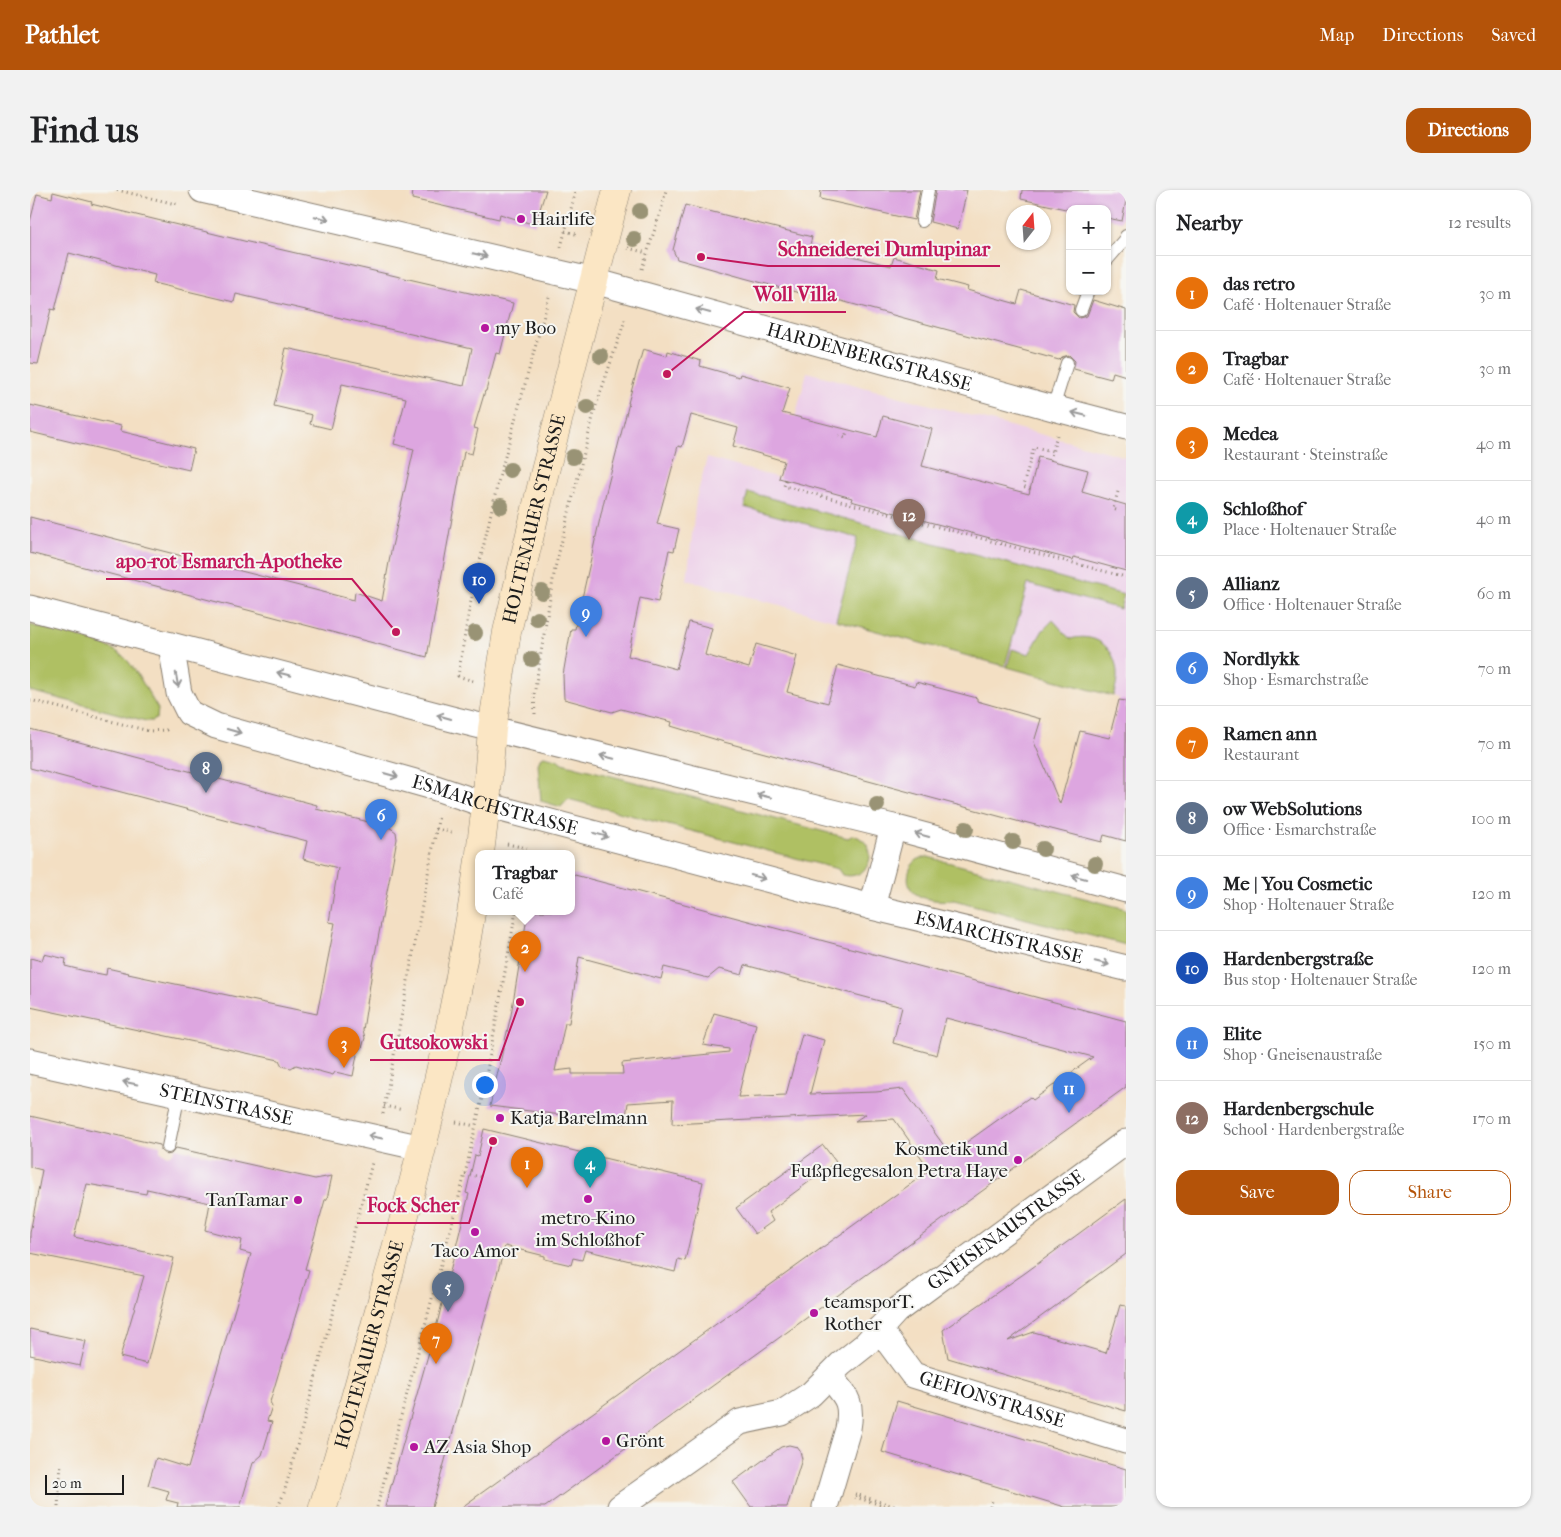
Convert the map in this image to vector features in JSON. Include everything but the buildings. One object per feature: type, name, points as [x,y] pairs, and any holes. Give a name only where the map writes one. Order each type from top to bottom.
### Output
[{"type":"main road","name":"HOLTENAUER STRASSE","points":[[480,850],[492,729],[507,632],[542,484],[617,190]]},
{"type":"main road","name":"HOLTENAUER STRASSE","points":[[323,1507],[350,1421],[422,1148],[470,924],[475,888]]},
{"type":"street","name":"HARDENBERGSTRASSE","points":[[202,190],[277,198],[634,292],[1126,427]]},
{"type":"street","points":[[30,608],[492,729],[893,827],[1126,890]]},
{"type":"street","points":[[171,645],[179,693],[189,713]]},
{"type":"street","name":"ESMARCHSTRASSE","points":[[189,713],[216,726],[433,787],[486,805],[872,907],[1126,968]]},
{"type":"street","points":[[872,907],[893,827]]},
{"type":"street","name":"STEINSTRASSE","points":[[30,1061],[422,1148]]},
{"type":"street","name":"GNEISENAUSTRASSE","points":[[620,1507],[740,1422],[782,1413],[811,1394],[841,1364],[865,1345],[896,1311],[1126,1142]]},
{"type":"street","name":"GEFIONSTRASSE","points":[[879,1329],[913,1375],[1126,1441]]},
{"type":"street","points":[[827,1498],[848,1429],[850,1409],[848,1401],[829,1376]]},
{"type":"lane","points":[[922,221],[928,190]]},
{"type":"lane","points":[[1111,256],[1125,240],[1126,236]]},
{"type":"lane","points":[[1081,310],[1087,295]]},
{"type":"lane","points":[[1053,408],[1067,363]]},
{"type":"lane","points":[[168,1147],[179,1094]]},
{"type":"path","points":[[536,722],[534,695],[555,568],[595,409],[666,190]]},
{"type":"path","points":[[458,676],[469,610],[498,482],[550,294]]},
{"type":"path","points":[[839,436],[845,438],[847,431]]},
{"type":"path","points":[[1030,489],[1023,486],[1034,447],[1052,452]]},
{"type":"path","points":[[786,480],[784,486],[1126,577]]},
{"type":"path","points":[[1116,510],[1113,509],[1119,488]]},
{"type":"path","points":[[30,700],[149,731],[166,730],[189,713]]},
{"type":"path","points":[[377,1507],[465,1174],[482,1098],[515,915]]},
{"type":"path","points":[[465,1174],[481,1177]]},
{"type":"path","points":[[58,1507],[62,1463]]},
{"type":"path","points":[[865,1497],[897,1507]]},
{"type":"path","points":[[827,1498],[888,1507]]},
{"type":"path","points":[[990,1507],[993,1498]]},
{"type":"shaded area","points":[[807,372],[1126,457],[1126,706],[1118,703],[1119,698],[1113,696],[687,580],[696,499],[707,458],[779,478]]},
{"type":"green space","points":[[748,492],[1124,595],[1120,609],[1028,584],[1005,666],[836,620],[858,538],[744,507]]},
{"type":"green space","points":[[1053,620],[1070,639],[1083,637],[1094,639],[1103,644],[1110,652],[1115,661],[1117,672],[1113,696],[1007,667],[1012,649],[1029,654],[1043,630]]},
{"type":"green space","points":[[30,625],[95,642],[119,653],[131,665],[158,709],[157,718],[152,721],[146,721],[30,691]]},
{"type":"green space","points":[[541,757],[557,759],[562,763],[848,838],[853,835],[868,846],[870,853],[869,861],[866,868],[860,873],[852,876],[842,875],[838,869],[568,799],[561,807],[541,801],[538,764]]},
{"type":"green space","points":[[928,857],[1126,909],[1126,945],[954,900],[935,900],[920,896],[910,888],[908,875],[911,866],[916,861],[920,858]]},
{"type":"place","name":"Hairlife","points":[[521,219]]},
{"type":"place","name":"Schneiderei Dumlupinar","points":[[701,257]]},
{"type":"place","name":"my Boo","points":[[485,328]]},
{"type":"place","name":"Woll Villa","points":[[667,374]]},
{"type":"place","name":"Hardenbergschule","points":[[909,540]]},
{"type":"place","name":"Hardenbergstraße","points":[[479,604]]},
{"type":"place","name":"apo-rot Esmarch-Apotheke","points":[[396,632]]},
{"type":"place","name":"Me | You Cosmetic","points":[[586,637]]},
{"type":"place","name":"ow WebSolutions","points":[[206,793]]},
{"type":"place","name":"Nordlykk","points":[[381,840]]},
{"type":"place","name":"Tragbar","points":[[525,972]]},
{"type":"place","name":"Gutsokowski","points":[[520,1002]]},
{"type":"place","name":"Medea","points":[[344,1068]]},
{"type":"place","name":"Elite","points":[[1069,1113]]},
{"type":"place","name":"Katja Barelmann","points":[[500,1118]]},
{"type":"place","name":"Fock Scher","points":[[493,1141]]},
{"type":"place","name":"Kosmetik und Fußpflegesalon Petra Haye","points":[[1018,1160]]},
{"type":"place","name":"das retro","points":[[527,1188]]},
{"type":"place","name":"Schloßhof","points":[[590,1188]]},
{"type":"place","name":"metro-Kino im Schloßhof","points":[[588,1199]]},
{"type":"place","name":"TanTamar","points":[[298,1200]]},
{"type":"place","name":"Taco Amor","points":[[475,1232]]},
{"type":"place","name":"Allianz","points":[[448,1312]]},
{"type":"place","name":"teamsporT. Rother","points":[[814,1313]]},
{"type":"place","name":"Ramen ann","points":[[436,1364]]},
{"type":"place","name":"Grönt","points":[[606,1441]]},
{"type":"place","name":"AZ Asia Shop","points":[[414,1447]]}]
